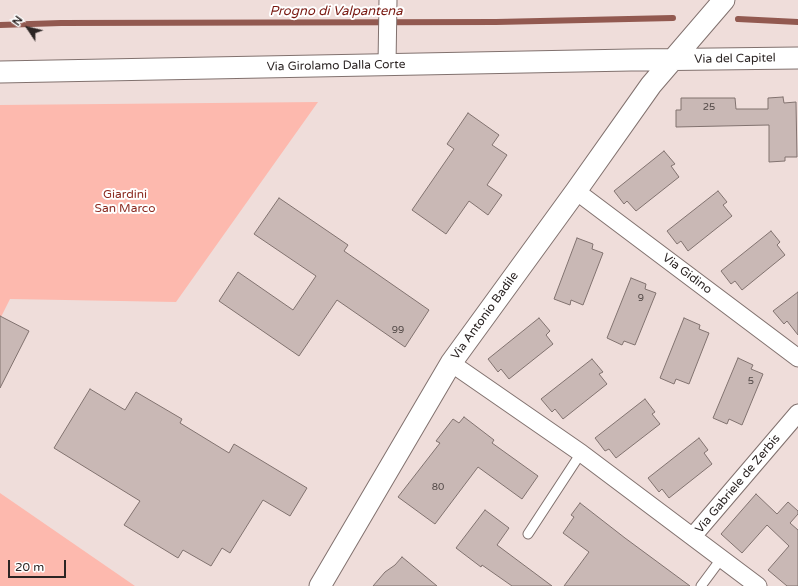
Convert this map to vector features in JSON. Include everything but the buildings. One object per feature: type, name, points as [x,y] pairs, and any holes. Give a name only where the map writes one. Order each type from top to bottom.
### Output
[{"type":"street","points":[[387,65],[388,0]]},
{"type":"street","name":"Via Antonio Badile","points":[[320,586],[451,363],[651,86],[724,0]]},
{"type":"street","name":"Via del Capitel","points":[[672,60],[798,58]]},
{"type":"street","name":"Via Girolamo Dalla Corte","points":[[0,72],[672,60]]},
{"type":"street","name":"Via Gidino","points":[[576,191],[798,358]]},
{"type":"street","name":"Via Gabriele de Zerbis","points":[[451,363],[581,453],[758,586]]},
{"type":"street","name":"Via Gabriele de Zerbis","points":[[693,536],[798,413]]},
{"type":"lane","points":[[528,534],[581,453]]},
{"type":"lane","points":[[701,586],[721,559]]},
{"type":"green space","name":"Giardini San Marco","points":[[318,102],[176,302],[10,299],[0,319],[0,105]]},
{"type":"green space","points":[[0,493],[135,586],[0,586]]},
{"type":"waterway","name":"Progno di Valpantena","points":[[0,25],[61,23],[496,22],[673,18]]},
{"type":"waterway","name":"Progno di Valpantena","points":[[738,19],[798,22]]}]
